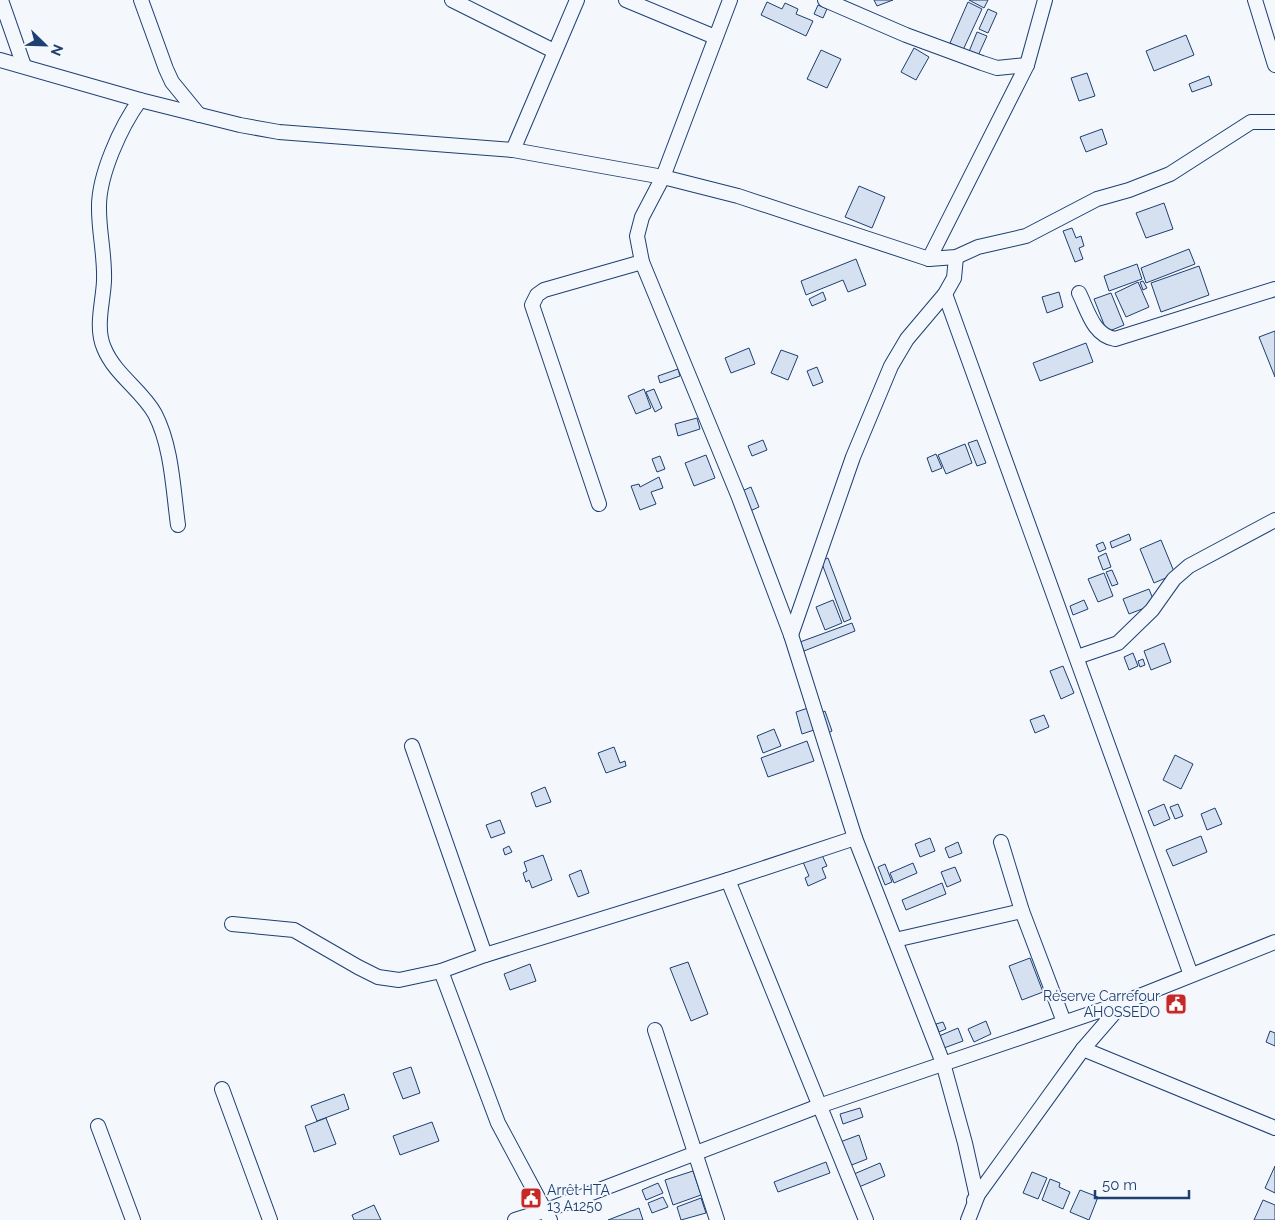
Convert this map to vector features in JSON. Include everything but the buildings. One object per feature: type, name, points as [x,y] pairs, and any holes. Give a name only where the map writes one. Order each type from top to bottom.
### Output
[{"type":"street","points":[[1,0],[24,66]]},
{"type":"street","points":[[141,0],[172,82],[199,115]]},
{"type":"street","points":[[452,0],[554,51]]},
{"type":"street","points":[[514,150],[577,0]]},
{"type":"street","points":[[626,0],[715,38]]},
{"type":"street","points":[[730,0],[663,177],[642,217],[637,236],[642,262],[738,495],[791,636],[855,838],[943,1063],[965,1143],[977,1197],[968,1220]]},
{"type":"street","points":[[825,0],[906,35],[997,68],[1010,68],[1027,64]]},
{"type":"street","points":[[929,259],[1027,64],[1045,0]]},
{"type":"street","points":[[1255,0],[1275,66]]},
{"type":"street","points":[[0,60],[140,100],[279,132],[514,150],[663,177],[747,199],[929,259],[956,257],[978,247],[1026,236],[1097,200],[1170,174],[1251,122],[1275,122]]},
{"type":"street","points":[[140,100],[123,127],[101,190],[98,208],[105,262],[99,324],[103,347],[115,368],[154,413],[164,437],[178,525]]},
{"type":"street","points":[[791,636],[853,457],[891,366],[907,339],[946,294],[954,278],[956,257]]},
{"type":"street","points":[[600,504],[532,304],[537,295],[544,290],[642,262]]},
{"type":"street","points":[[1079,293],[1097,330],[1106,337],[1116,338],[1275,289]]},
{"type":"street","points":[[946,294],[1191,975]]},
{"type":"street","points":[[1076,657],[1118,643],[1152,610],[1174,579],[1189,566],[1275,520]]},
{"type":"street","points":[[412,746],[485,955]]},
{"type":"street","points":[[232,924],[254,928],[294,930],[378,977],[399,980],[441,971],[485,955],[728,880],[855,838]]},
{"type":"street","points":[[1001,842],[1022,911],[1064,1022]]},
{"type":"street","points":[[728,880],[866,1220]]},
{"type":"street","points":[[895,940],[1022,911]]},
{"type":"street","points":[[515,1220],[548,1215],[695,1153],[819,1106],[1122,1003],[1275,942]]},
{"type":"street","points":[[441,971],[498,1123],[548,1215]]},
{"type":"street","points":[[959,1220],[1083,1049],[1122,1003]]},
{"type":"street","points":[[655,1030],[717,1220]]},
{"type":"street","points":[[1083,1049],[1275,1128]]},
{"type":"street","points":[[222,1089],[270,1220]]},
{"type":"street","points":[[98,1126],[133,1220]]},
{"type":"place","name":"Réserve Carrefour AHOSSEDO","points":[[1176,1004]]},
{"type":"place","name":"Arrêt HTA 13 A1250","points":[[531,1198]]}]
